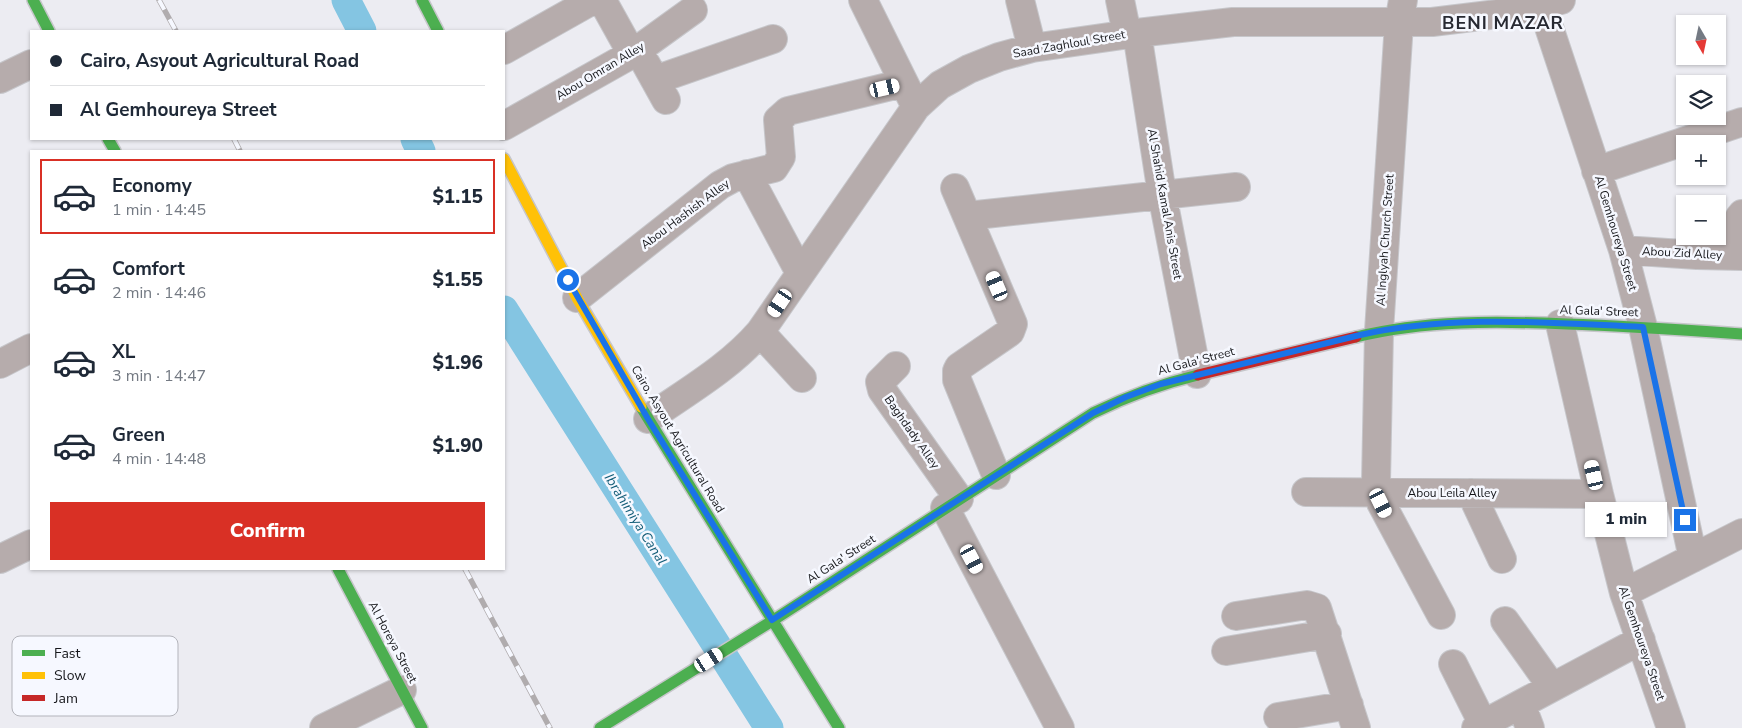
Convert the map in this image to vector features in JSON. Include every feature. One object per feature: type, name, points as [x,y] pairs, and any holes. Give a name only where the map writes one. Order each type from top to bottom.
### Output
[{"type":"main road","points":[[32,0],[48,30]]},
{"type":"main road","points":[[422,0],[437,30]]},
{"type":"main road","name":"Cairo, Asyout Agricultural Road","points":[[505,161],[577,298],[648,419],[839,728]]},
{"type":"main road","name":"Al Gala' Street","points":[[600,728],[772,620],[1093,413],[1126,397],[1161,384],[1379,331],[1434,325],[1497,321],[1643,327],[1742,334]]},
{"type":"main road","name":"Al Horeya Street","points":[[339,570],[422,728]]},
{"type":"street","points":[[505,49],[593,0]]},
{"type":"street","points":[[602,0],[661,90],[773,38]]},
{"type":"street","points":[[863,0],[916,107]]},
{"type":"street","points":[[1020,0],[1032,48]]},
{"type":"street","name":"Al Shahid Kamal Anis Street","points":[[1120,0],[1132,34],[1197,374]]},
{"type":"street","name":"Saad Zaghloul Street","points":[[648,419],[730,362],[760,332],[916,107],[940,85],[969,69],[999,57],[1032,48],[1233,22],[1401,12],[1468,19],[1547,2]]},
{"type":"street","name":"Al Gemhoureya Street","points":[[1547,2],[1596,171],[1622,250],[1643,327],[1693,558]]},
{"type":"street","name":"Abou Omran Alley","points":[[505,125],[635,52],[693,10]]},
{"type":"street","name":"Al Inglyah Church Street","points":[[1401,12],[1379,331],[1376,471],[1378,492],[1386,513],[1441,615]]},
{"type":"street","points":[[0,78],[30,64]]},
{"type":"street","name":"Abou Hashish Alley","points":[[577,298],[720,185],[733,178],[774,168],[781,157],[778,120],[788,111],[904,83]]},
{"type":"street","points":[[1596,171],[1742,122]]},
{"type":"street","points":[[748,174],[800,273]]},
{"type":"street","points":[[967,216],[1236,187]]},
{"type":"street","points":[[955,188],[1013,324],[1010,332],[959,367],[957,371],[957,380],[996,475]]},
{"type":"street","points":[[1740,256],[1736,224],[1742,214]]},
{"type":"street","name":"Abou Zid Alley","points":[[1622,250],[1740,256]]},
{"type":"street","name":"Al Gemhoureya Street","points":[[1560,324],[1624,593],[1671,728]]},
{"type":"street","points":[[760,332],[802,378]]},
{"type":"street","points":[[0,364],[30,349]]},
{"type":"street","name":"Baghdady Alley","points":[[896,366],[880,382],[882,390],[952,503]]},
{"type":"street","name":"Abou Leila Alley","points":[[1306,492],[1599,494]]},
{"type":"street","points":[[1471,493],[1502,559]]},
{"type":"street","points":[[952,503],[1060,728]]},
{"type":"street","points":[[1624,593],[1742,533]]},
{"type":"street","points":[[0,559],[30,544]]},
{"type":"street","points":[[1236,616],[1312,605],[1320,612],[1352,717],[1278,717]]},
{"type":"street","points":[[1505,621],[1552,688]]},
{"type":"street","points":[[1226,651],[1327,634]]},
{"type":"street","points":[[1453,664],[1479,726],[1525,716],[1552,688],[1640,640]]},
{"type":"street","points":[[324,728],[402,690]]},
{"type":"waterway","name":"Ibrahimiya Canal","points":[[346,0],[361,30]]},
{"type":"waterway","name":"Ibrahimiya Canal","points":[[416,140],[420,150]]},
{"type":"waterway","name":"Ibrahimiya Canal","points":[[505,312],[769,728]]},
{"type":"railway","points":[[159,0],[175,30]]},
{"type":"railway","points":[[234,140],[240,150]]},
{"type":"railway","points":[[466,570],[550,728]]},
{"type":"traffic: fast","points":[[33,0],[48,30]]},
{"type":"traffic: fast","points":[[422,0],[437,30]]},
{"type":"traffic: fast","points":[[109,140],[114,150]]},
{"type":"traffic: fast","points":[[1356,337],[1408,327],[1488,322],[1611,326],[1742,334]]},
{"type":"traffic: fast","points":[[600,728],[772,621],[1093,413],[1144,391],[1198,375]]},
{"type":"traffic: fast","points":[[641,407],[839,728]]},
{"type":"traffic: fast","points":[[339,570],[422,728]]},
{"type":"traffic: slow","points":[[505,161],[577,298],[641,407]]},
{"type":"traffic: jam","points":[[1198,375],[1356,337]]},
{"type":"district","name":"BENI MAZAR","points":[[1503,23]]},
{"type":"route","points":[[568,280],[648,419],[772,620],[1093,413],[1126,397],[1161,384],[1197,374],[1379,331],[1497,321],[1643,327],[1685,520]]}]
